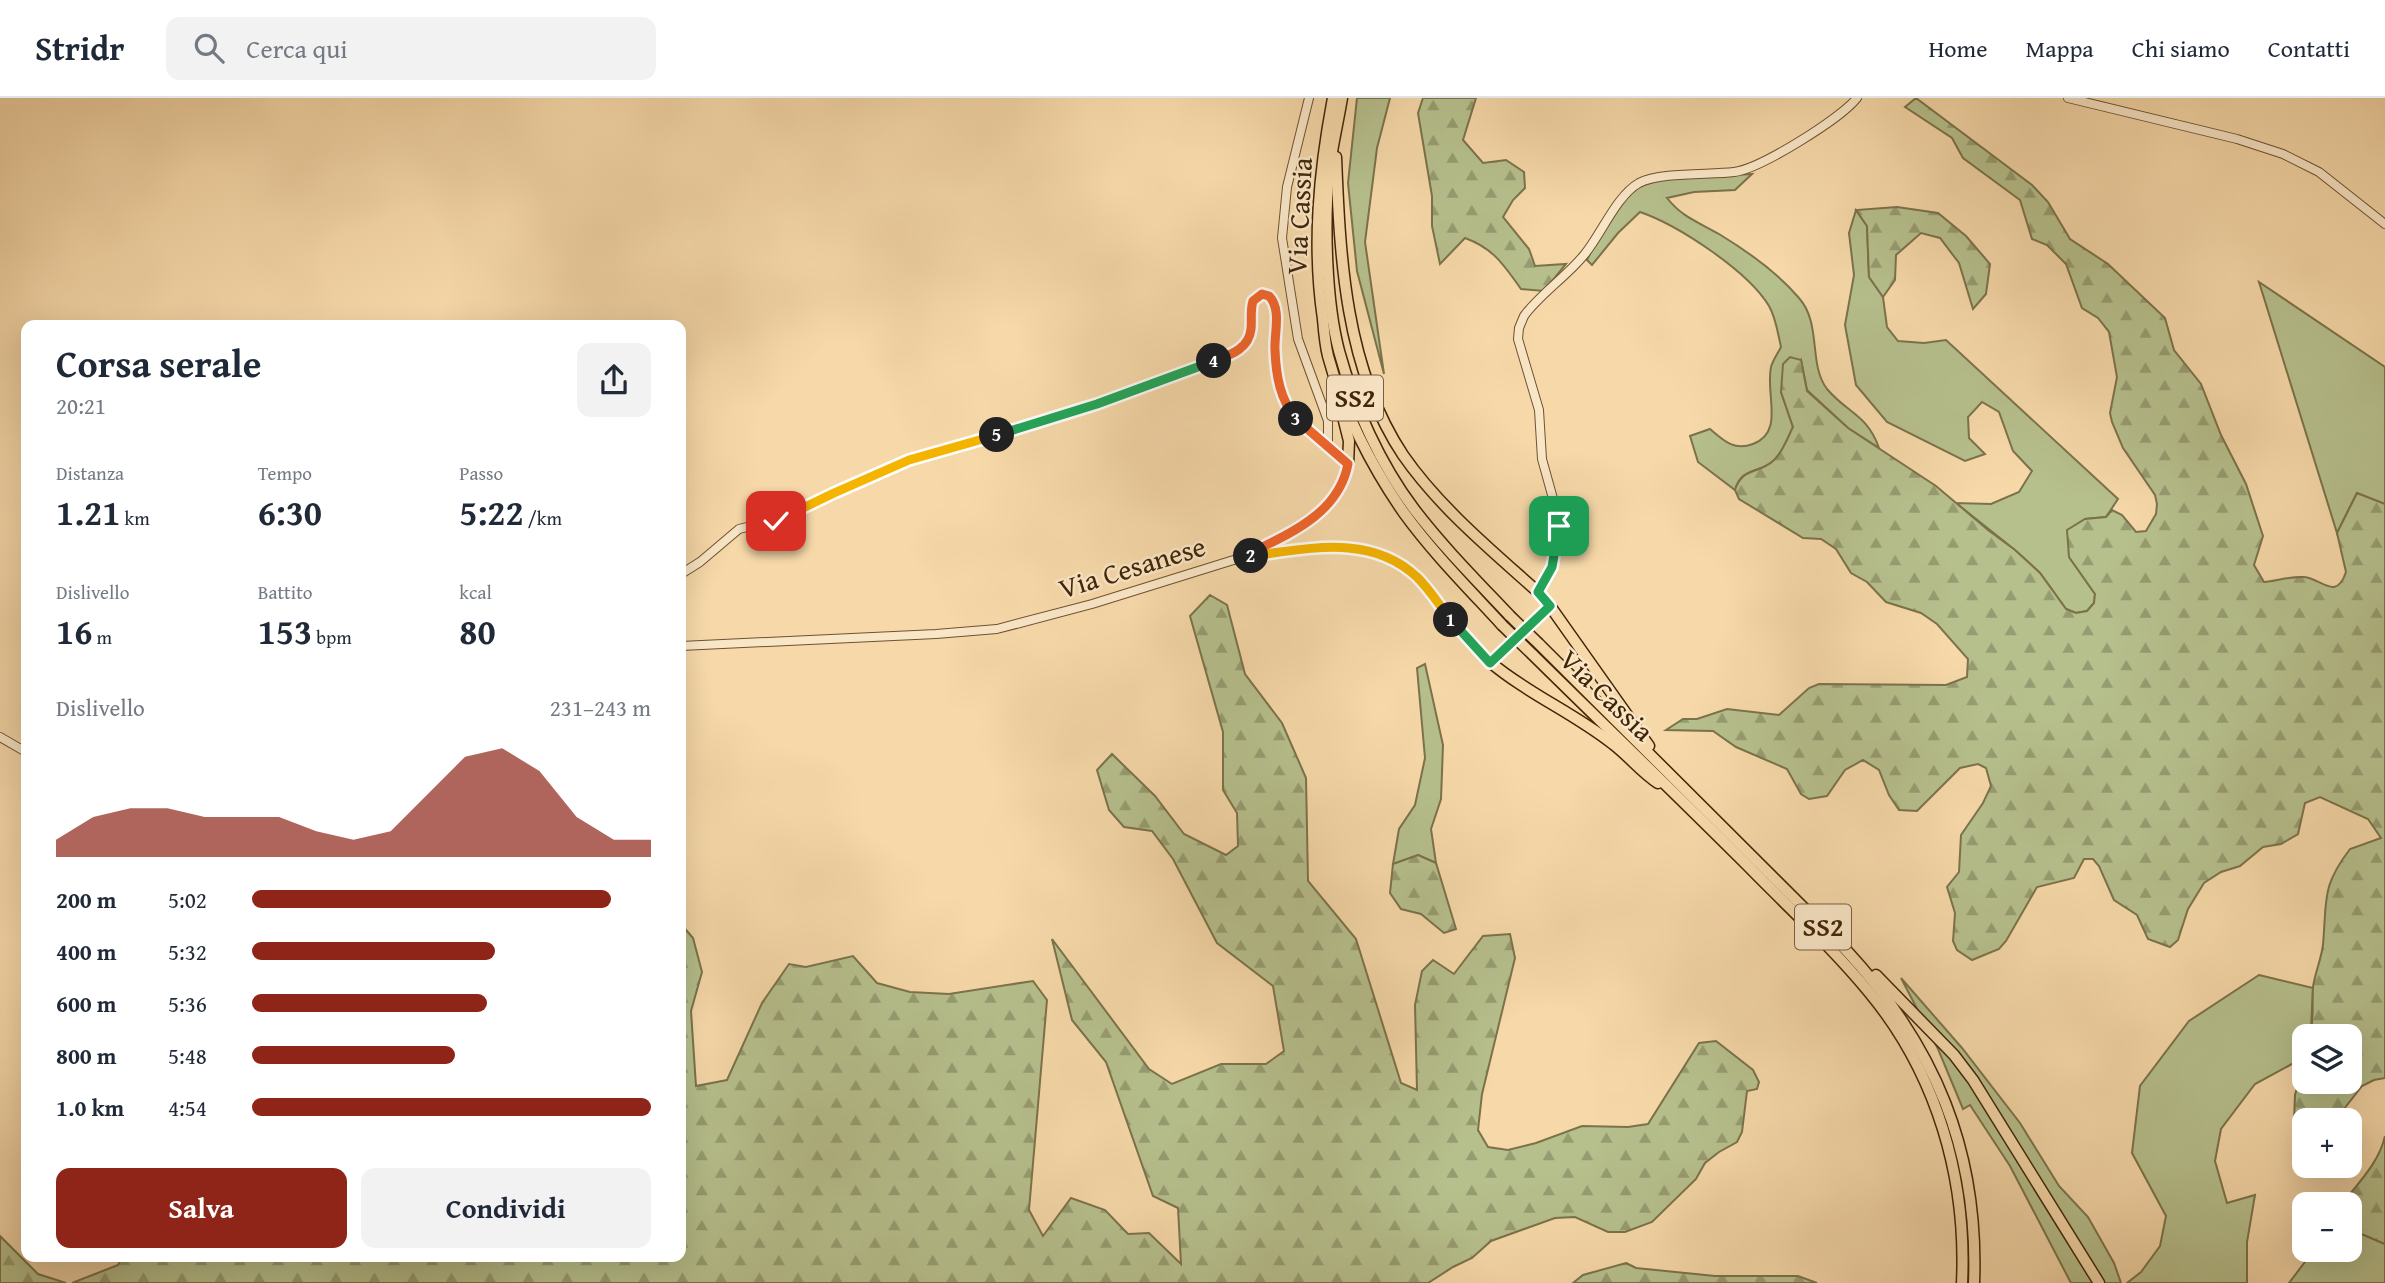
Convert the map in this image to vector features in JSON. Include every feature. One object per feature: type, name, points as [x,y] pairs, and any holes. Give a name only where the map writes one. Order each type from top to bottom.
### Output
[{"type":"highway","name":"Via Cassia","points":[[1333,98],[1317,218],[1318,283],[1328,355],[1348,411],[1381,476],[1403,512],[1429,546],[1535,649],[1856,977],[1881,1007],[1904,1042],[1934,1103],[1951,1155],[1961,1210],[1962,1283]]},
{"type":"highway","name":"Via Cassia","points":[[1342,98],[1329,170],[1328,199],[1330,279],[1339,350],[1356,402],[1387,469],[1413,508],[1506,620]]},
{"type":"highway","points":[[1336,132],[1343,279],[1362,359],[1377,406],[1403,455],[1433,494],[1538,592]]},
{"type":"highway","points":[[1328,355],[1332,382],[1348,437],[1348,464]]},
{"type":"highway","points":[[1550,606],[1667,771]]},
{"type":"highway","name":"Via Cassia","points":[[1535,649],[1667,771],[1846,950],[1879,986],[1906,1023],[1949,1112],[1967,1177],[1974,1240],[1974,1283]]},
{"type":"highway","points":[[1490,663],[1513,681],[1614,744],[1646,775],[1679,797]]},
{"type":"highway","points":[[1846,950],[1888,985],[1954,1055],[1973,1080],[2098,1283]]},
{"type":"street","points":[[1309,98],[1286,187],[1282,238],[1298,339],[1328,418],[1328,448]]},
{"type":"street","points":[[1490,663],[1550,606],[1538,592],[1552,567],[1559,526],[1542,459],[1539,410],[1518,339],[1524,316],[1584,255],[1623,198],[1637,184],[1654,178],[1736,172],[1756,166],[1839,115],[1857,98]]},
{"type":"street","points":[[2068,98],[2244,141],[2283,154],[2319,172],[2385,224]]},
{"type":"street","points":[[686,570],[741,528],[785,518],[909,460],[1088,407],[1234,353],[1248,338],[1252,303],[1262,294],[1269,296],[1275,305],[1276,363],[1283,398],[1299,422],[1348,464],[1338,493],[1315,518],[1240,558]]},
{"type":"street","name":"Via Cesanese","points":[[686,646],[997,629],[1079,608],[1240,558],[1338,546],[1380,554],[1417,577],[1464,636],[1490,663]]},
{"type":"street","points":[[0,737],[21,749]]},
{"type":"green space","points":[[1357,98],[1390,98],[1377,148],[1365,242],[1384,374],[1357,271],[1348,183]]},
{"type":"green space","points":[[1423,98],[1476,98],[1463,140],[1483,163],[1506,160],[1524,172],[1525,188],[1513,200],[1503,217],[1529,249],[1535,266],[1566,264],[1544,291],[1521,289],[1491,252],[1465,238],[1440,264],[1432,226],[1432,196],[1418,113]]},
{"type":"green space","points":[[1916,98],[2032,185],[2048,202],[2070,239],[2108,264],[2165,318],[2174,350],[2201,384],[2221,435],[2246,484],[2263,536],[2254,565],[2264,582],[2304,577],[2328,586],[2338,586],[2346,572],[2337,533],[2357,493],[2385,504],[2385,1078],[2362,1086],[2362,1024],[2311,1024],[2313,987],[2323,945],[2327,894],[2334,874],[2350,849],[2381,838],[2368,819],[2320,797],[2305,803],[2298,834],[2281,844],[2263,847],[2240,866],[2221,872],[2204,883],[2188,909],[2178,940],[2170,947],[2148,939],[2137,915],[2114,900],[2099,866],[2093,859],[2084,859],[2074,878],[2037,887],[1999,949],[1972,960],[1957,950],[1953,941],[1955,913],[1947,887],[1959,872],[1961,835],[1991,786],[1986,768],[1978,764],[1960,768],[1917,811],[1899,810],[1889,795],[1879,770],[1863,760],[1845,770],[1827,796],[1809,799],[1801,794],[1787,769],[1736,747],[1713,731],[1666,730],[1683,719],[1697,719],[1727,709],[1779,715],[1809,688],[1819,684],[1946,685],[1967,677],[1968,659],[1937,624],[1921,613],[1886,602],[1867,582],[1851,573],[1836,549],[1821,539],[1803,538],[1739,499],[1735,490],[1738,483],[1746,474],[1768,465],[1776,458],[1793,427],[1781,392],[1783,364],[1790,357],[1801,360],[1807,391],[1848,428],[1936,486],[2015,550],[2040,573],[2066,609],[2076,613],[2087,611],[2094,603],[2095,594],[2069,557],[2067,530],[2085,519],[2106,517],[2112,510],[2122,515],[2136,532],[2146,531],[2156,514],[2155,495],[2123,448],[2112,422],[2110,413],[2117,377],[2109,332],[2098,318],[2082,308],[2066,264],[2047,245],[2032,239],[2020,200],[1963,158],[1952,138],[1905,107]]},
{"type":"green space","points":[[1752,174],[1735,190],[1694,192],[1667,198],[1685,215],[1762,263],[1799,298],[1810,320],[1821,379],[1834,397],[1869,428],[1879,448],[1848,428],[1807,390],[1801,360],[1781,392],[1793,427],[1784,445],[1768,465],[1742,477],[1735,490],[1698,462],[1690,436],[1710,429],[1725,441],[1746,446],[1763,438],[1768,431],[1772,411],[1771,367],[1781,347],[1769,306],[1759,292],[1729,264],[1692,238],[1640,212],[1618,233],[1592,265],[1587,260],[1619,205],[1631,192],[1642,186],[1672,178]]},
{"type":"green space","points":[[1897,207],[1938,213],[1966,236],[1990,264],[1986,294],[1973,309],[1959,263],[1940,238],[1921,233],[1896,255],[1895,280],[1883,297],[1869,277],[1867,226],[1856,210]]},
{"type":"green space","points":[[1856,210],[1867,226],[1869,277],[1883,297],[1887,327],[1898,341],[1924,343],[1946,340],[2118,499],[2106,517],[2085,519],[2069,557],[2095,594],[2094,603],[2087,611],[2076,613],[2066,609],[2040,573],[1956,503],[1991,504],[2019,492],[2032,471],[2013,451],[1999,412],[1982,402],[1968,417],[1969,438],[1985,454],[1965,461],[1887,422],[1856,385],[1845,325],[1854,275],[1849,233]]},
{"type":"green space","points":[[2259,282],[2385,367],[2385,504],[2357,493],[2337,533]]},
{"type":"green space","points":[[1210,595],[1227,605],[1245,674],[1282,723],[1306,778],[1308,881],[1356,939],[1401,1083],[1417,1090],[1415,1005],[1422,971],[1433,960],[1454,974],[1483,936],[1510,934],[1515,958],[1482,1094],[1478,1130],[1488,1147],[1508,1150],[1582,1126],[1628,1127],[1648,1124],[1699,1043],[1716,1041],[1753,1070],[1759,1082],[1757,1089],[1747,1091],[1742,1132],[1737,1142],[1705,1163],[1696,1179],[1652,1222],[1625,1232],[1608,1232],[1575,1217],[1555,1218],[1491,1241],[1472,1258],[1428,1283],[72,1283],[120,1262],[686,1262],[686,930],[693,938],[702,972],[691,1011],[696,1086],[727,1080],[762,1003],[789,964],[806,967],[853,956],[877,983],[910,992],[949,994],[1033,981],[1047,1000],[1029,1210],[1043,1236],[1071,1198],[1105,1210],[1128,1234],[1149,1233],[1181,1264],[1178,1208],[1153,1196],[1106,1062],[1072,1020],[1052,939],[1149,1069],[1172,1084],[1221,1064],[1266,1064],[1284,1051],[1273,986],[1217,943],[1173,859],[1152,831],[1124,827],[1109,810],[1097,770],[1112,754],[1155,796],[1184,834],[1226,855],[1238,846],[1237,813],[1223,790],[1223,732],[1190,616]]},
{"type":"green space","points":[[1425,664],[1443,745],[1441,799],[1431,829],[1436,863],[1418,855],[1393,864],[1399,829],[1415,805],[1425,758],[1417,668]]},
{"type":"green space","points":[[1418,855],[1436,863],[1456,929],[1444,933],[1421,914],[1401,909],[1390,893],[1393,864]]},
{"type":"green space","points":[[2259,975],[2313,988],[2311,1024],[2292,1024],[2292,1064],[2255,1084],[2221,1129],[2215,1161],[2227,1203],[2255,1195],[2247,1242],[2247,1283],[2127,1283],[2141,1272],[2160,1246],[2166,1216],[2132,1153],[2140,1086],[2189,1021]]},
{"type":"green space","points":[[1901,978],[1962,1048],[2020,1123],[2059,1186],[2088,1217],[2114,1263],[2121,1283],[2071,1283],[2010,1166],[1970,1105],[1963,1109],[1938,1049]]},
{"type":"green space","points":[[2356,1094],[2345,1108],[2294,1108],[2295,1095]]},
{"type":"green space","points":[[2385,1136],[2385,1244],[2362,1234],[2362,1192],[2352,1192],[2373,1164]]},
{"type":"green space","points":[[2362,1234],[2385,1244],[2385,1283],[2289,1283],[2305,1262],[2362,1262]]},
{"type":"green space","points":[[0,1236],[21,1257],[21,1262],[26,1262],[38,1274],[66,1283],[0,1283]]},
{"type":"green space","points":[[1626,1263],[1636,1268],[1715,1276],[1798,1276],[1817,1283],[1573,1283],[1583,1275]]},
{"type":"route","points":[[776,521],[909,460],[1097,404],[1229,355],[1246,342],[1251,331],[1251,306],[1255,298],[1265,294],[1272,299],[1276,309],[1276,363],[1285,402],[1315,438],[1348,464],[1338,493],[1315,518],[1240,558],[1338,546],[1380,554],[1417,577],[1464,636],[1490,663],[1550,606],[1538,592],[1552,567],[1559,526]]}]
